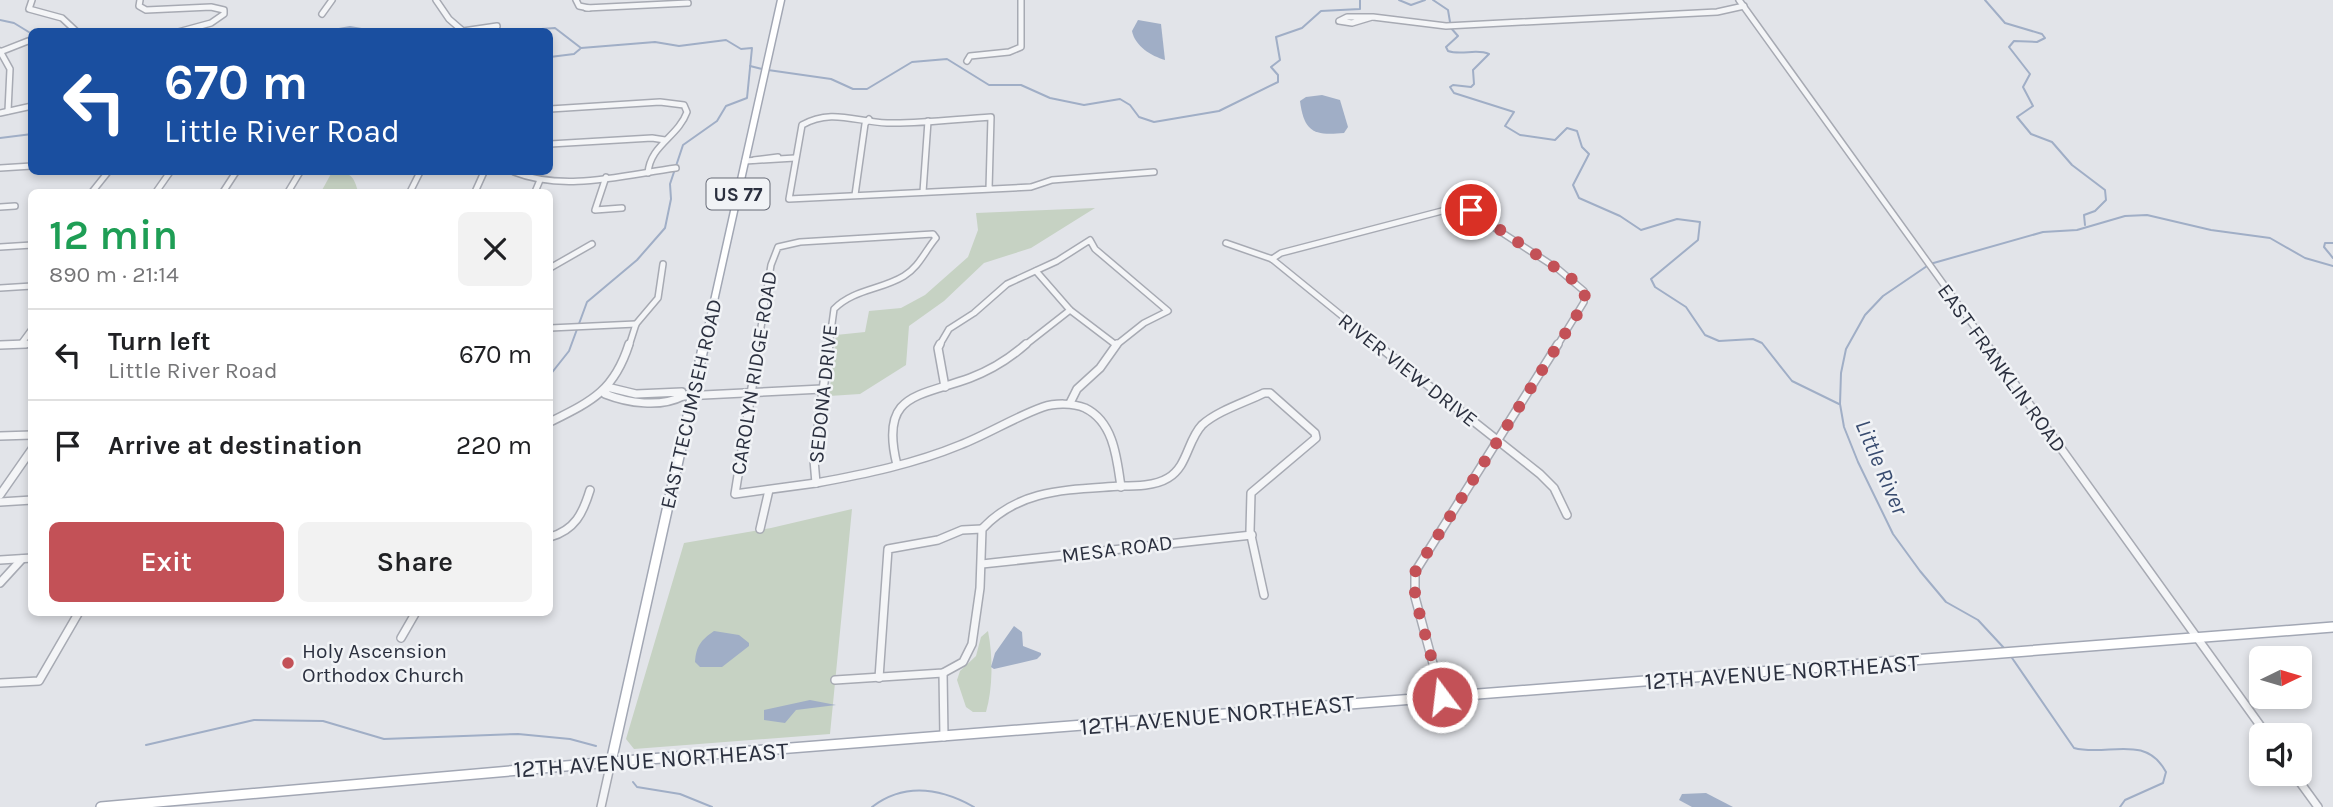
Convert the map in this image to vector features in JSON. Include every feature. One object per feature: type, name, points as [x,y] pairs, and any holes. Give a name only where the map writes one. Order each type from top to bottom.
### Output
[{"type":"main road","name":"EAST TECUMSEH ROAD","points":[[611,762],[688,396],[781,0]]},
{"type":"main road","name":"12TH AVENUE NORTHEAST","points":[[101,807],[611,762],[1993,656],[2333,627]]},
{"type":"street","points":[[33,0],[29,3],[29,9],[62,18],[73,28]]},
{"type":"street","points":[[140,0],[139,6],[146,9],[223,10],[224,14],[215,21],[191,28]]},
{"type":"street","points":[[322,14],[332,0]]},
{"type":"street","points":[[436,0],[436,4],[462,28]]},
{"type":"street","points":[[576,0],[577,5],[586,8],[606,10],[636,5],[688,3]]},
{"type":"street","points":[[967,61],[970,56],[1012,53],[1021,47],[1021,0]]},
{"type":"street","name":"EAST FRANKLIN ROAD","points":[[1740,0],[2258,723]]},
{"type":"street","points":[[1372,18],[1352,23],[1339,21],[1349,16],[1372,18],[1446,26],[1717,12],[1744,6]]},
{"type":"street","points":[[480,28],[497,26]]},
{"type":"street","points":[[8,111],[11,75],[8,60],[0,51],[28,41]]},
{"type":"street","points":[[553,109],[678,103],[685,107],[686,118],[652,152],[648,173]]},
{"type":"street","points":[[0,113],[28,107]]},
{"type":"street","points":[[989,189],[990,117],[886,122],[843,115],[811,119],[802,125],[792,158],[789,199],[989,189],[1154,172]]},
{"type":"street","points":[[855,195],[869,119]]},
{"type":"street","points":[[923,192],[928,121]]},
{"type":"street","points":[[553,144],[652,138],[665,140]]},
{"type":"street","points":[[745,161],[792,158]]},
{"type":"street","points":[[0,168],[28,166]]},
{"type":"street","points":[[524,175],[540,180],[606,177],[676,168]]},
{"type":"street","points":[[606,177],[595,210],[622,208]]},
{"type":"street","points":[[537,189],[540,180]]},
{"type":"street","points":[[0,207],[15,206]]},
{"type":"street","points":[[1226,243],[1272,258],[1281,253],[1461,206],[1575,281],[1585,296],[1580,310],[1415,572],[1415,597],[1442,697]]},
{"type":"street","name":"CAROLYN RIDGE ROAD","points":[[760,529],[769,490],[735,494],[772,261],[778,247],[807,241],[933,234],[936,238]]},
{"type":"street","name":"SEDONA DRIVE","points":[[816,484],[814,460],[834,309],[854,293],[881,286],[905,275],[922,261],[936,238]]},
{"type":"street","points":[[945,387],[938,348],[944,335],[980,308],[1000,288],[1036,271],[1088,240],[1168,311],[1144,323],[1116,345],[1100,368],[1077,389],[1070,403]]},
{"type":"street","points":[[553,266],[592,244]]},
{"type":"street","points":[[0,247],[28,245]]},
{"type":"street","name":"RIVER VIEW DRIVE","points":[[1272,258],[1288,275],[1548,481],[1567,515]]},
{"type":"street","points":[[553,421],[589,403],[620,372],[636,324],[659,298],[663,264]]},
{"type":"street","points":[[1036,271],[1070,310],[1116,345]]},
{"type":"street","points":[[0,288],[28,286]]},
{"type":"street","points":[[897,465],[894,419],[897,410],[910,397],[975,377],[1000,364],[1018,352],[1052,319],[1070,310]]},
{"type":"street","points":[[553,328],[636,324]]},
{"type":"street","points":[[21,344],[28,334]]},
{"type":"street","points":[[0,345],[28,344]]},
{"type":"street","points":[[607,387],[605,394],[632,401],[822,389]]},
{"type":"street","points":[[835,680],[943,673],[956,668],[969,654],[982,564],[982,529],[996,514],[1047,491],[1145,485],[1168,478],[1183,464],[1191,439],[1204,422],[1264,393],[1270,393],[1315,433],[1316,438],[1251,493],[1248,503],[1252,535],[1264,595]]},
{"type":"street","points":[[769,490],[816,484],[897,465],[957,447],[1045,406],[1070,403],[1099,416],[1107,426],[1117,453],[1121,487]]},
{"type":"street","points":[[0,436],[28,435]]},
{"type":"street","points":[[0,495],[28,455]]},
{"type":"street","points":[[553,536],[572,529],[581,517],[590,490]]},
{"type":"street","points":[[0,502],[28,500]]},
{"type":"street","points":[[879,678],[888,549],[938,540],[962,530],[982,529]]},
{"type":"street","name":"MESA ROAD","points":[[982,564],[1252,535]]},
{"type":"street","points":[[0,560],[28,558]]},
{"type":"street","points":[[0,583],[22,559]]},
{"type":"street","points":[[0,683],[39,681],[77,616]]},
{"type":"street","points":[[401,638],[414,616]]},
{"type":"street","points":[[943,673],[944,737]]},
{"type":"street","name":"EAST TECUMSEH ROAD","points":[[601,807],[611,762]]},
{"type":"street","points":[[2303,786],[2318,807]]},
{"type":"green space","points":[[330,175],[348,175],[357,189],[323,189]]},
{"type":"green space","points":[[1095,208],[1031,248],[984,263],[944,301],[909,326],[906,365],[860,394],[829,396],[836,335],[865,332],[869,311],[901,308],[925,295],[968,257],[978,230],[976,213]]},
{"type":"green space","points":[[852,509],[830,734],[634,749],[626,739],[684,543],[771,528]]},
{"type":"green space","points":[[988,631],[992,672],[990,693],[986,712],[973,712],[966,707],[957,680],[960,671],[976,656],[981,637]]},
{"type":"water","points":[[1138,20],[1161,24],[1165,60],[1149,53],[1136,41],[1132,31]]},
{"type":"water","points":[[1322,95],[1340,100],[1348,127],[1344,133],[1325,134],[1308,126],[1300,101],[1306,97]]},
{"type":"water","points":[[1014,626],[1022,632],[1023,646],[1041,655],[1037,659],[994,669],[991,667],[995,653]]},
{"type":"water","points":[[714,631],[739,635],[749,646],[722,667],[700,667],[695,662],[698,648]]},
{"type":"water","points":[[810,700],[836,705],[796,710],[785,723],[764,720],[764,710]]},
{"type":"water","points":[[1706,793],[1733,807],[1692,807],[1679,800],[1682,794]]},
{"type":"waterway","points":[[768,70],[831,79],[853,89],[867,89],[912,62],[947,59],[989,85],[1021,85],[1050,98],[1084,105],[1120,99],[1130,105],[1139,117],[1154,122],[1219,111],[1278,82],[1278,75],[1271,67],[1280,60],[1276,37],[1302,28],[1321,11],[1360,9],[1360,0]]},
{"type":"waterway","name":"Little River","points":[[1399,0],[1411,5],[1425,0]]},
{"type":"waterway","name":"Little River","points":[[1433,0],[1448,10],[1450,22]]},
{"type":"waterway","points":[[1985,0],[2005,23],[2042,34],[2045,38],[2037,42],[2014,41],[2009,47],[2030,74],[2023,87],[2033,106],[2017,117],[2031,134],[2052,142],[2072,165],[2105,190],[2106,200],[2095,211],[2084,215],[2085,225]]},
{"type":"waterway","points":[[0,20],[14,23],[28,32]]},
{"type":"waterway","points":[[344,28],[356,28]]},
{"type":"waterway","points":[[553,28],[581,48],[655,42],[679,46],[726,40],[741,49],[752,48],[750,66]]},
{"type":"waterway","name":"Little River","points":[[1451,28],[1458,36],[1446,47],[1448,51],[1489,54],[1473,70],[1474,84],[1471,87],[1453,85],[1450,87],[1454,93],[1514,112],[1505,126],[1520,135],[1555,140],[1567,128],[1577,131],[1582,147],[1589,154],[1573,185],[1579,198],[1620,216],[1641,230],[1677,219],[1700,222],[1698,240],[1651,279],[1655,287],[1686,307],[1705,335],[1719,341],[1753,339],[1762,343],[1792,381],[1839,404]]},
{"type":"waterway","points":[[553,57],[574,54],[580,49]]},
{"type":"waterway","points":[[553,371],[569,351],[587,302],[637,260],[665,228],[671,199],[670,184],[683,145],[717,121],[726,106],[747,98],[750,66]]},
{"type":"waterway","points":[[750,66],[762,69]]},
{"type":"waterway","points":[[0,138],[28,134]]},
{"type":"waterway","points":[[2004,648],[1978,620],[1946,602],[1920,571],[1893,534],[1858,462],[1844,427],[1840,404],[1841,373],[1846,349],[1865,315],[1883,296],[1930,264],[2043,232],[2077,230],[2125,216],[2147,215],[2211,230],[2270,238],[2305,258],[2333,266]]},
{"type":"waterway","points":[[2333,243],[2325,243],[2324,247],[2333,258]]},
{"type":"waterway","name":"Little River","points":[[2010,655],[2074,748],[2136,750],[2157,760],[2166,772],[2163,783],[2125,800],[2120,807]]},
{"type":"waterway","points":[[146,745],[254,720],[323,721],[384,739],[518,734],[570,739],[596,746]]},
{"type":"waterway","points":[[633,782],[637,787],[680,794],[712,807]]},
{"type":"waterway","points":[[872,807],[897,794],[923,790],[948,795],[974,807]]},
{"type":"place","name":"Holy Ascension Orthodox Church","points":[[288,663]]},
{"type":"route","points":[[1442,697],[1415,597],[1415,572],[1423,555],[1580,310],[1585,296],[1575,281],[1471,210]]}]
